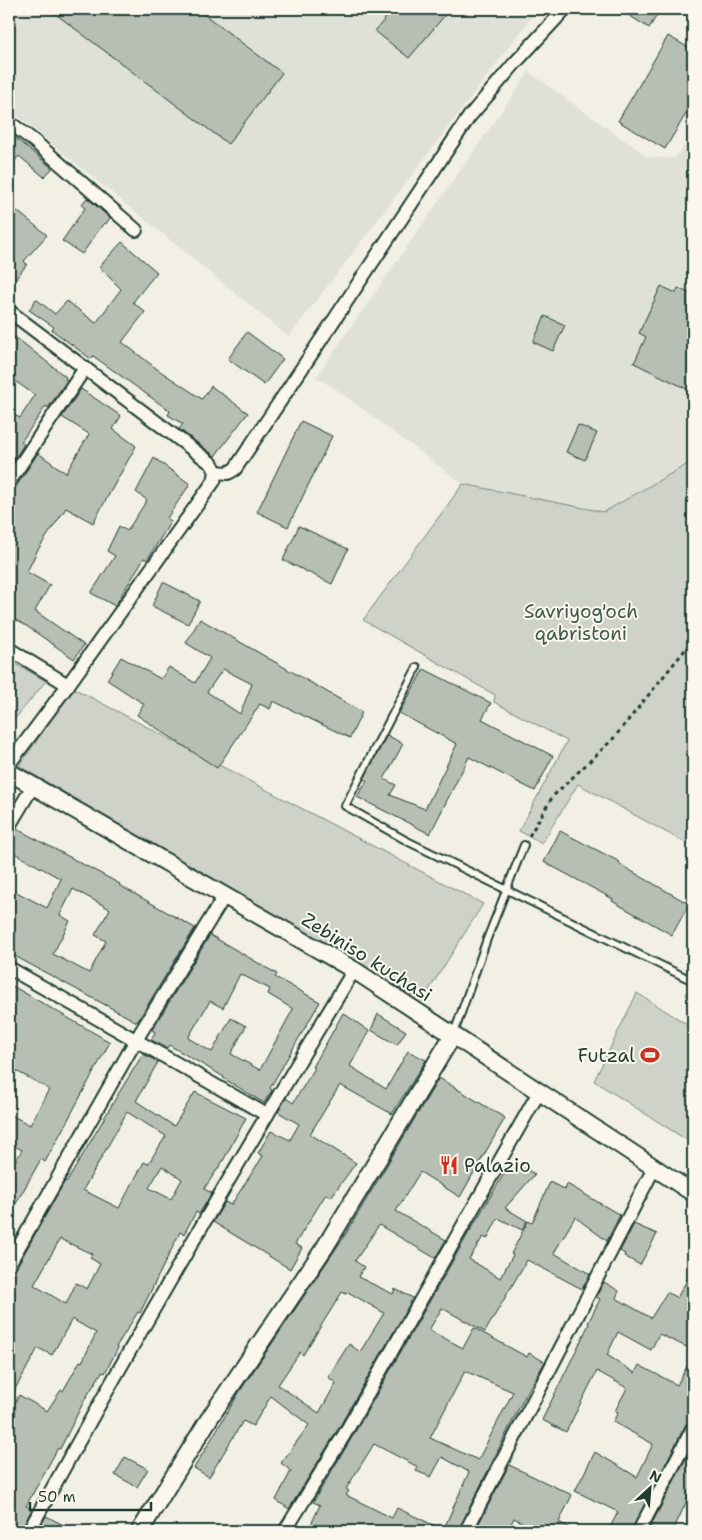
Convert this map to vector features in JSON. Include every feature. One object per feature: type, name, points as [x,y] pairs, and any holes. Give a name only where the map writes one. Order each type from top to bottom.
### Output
[{"type":"street","points":[[216,472],[228,474],[235,469],[469,117],[565,9]]},
{"type":"street","points":[[9,125],[13,125],[34,140],[136,230]]},
{"type":"street","points":[[9,311],[212,464],[216,472],[214,481],[9,764]]},
{"type":"street","points":[[9,482],[86,368]]},
{"type":"street","points":[[9,649],[68,685]]},
{"type":"street","name":"Zebiniso kuchasi","points":[[9,772],[354,970],[693,1193]]},
{"type":"street","points":[[9,826],[33,786]]},
{"type":"street","points":[[9,1264],[136,1040],[225,895]]},
{"type":"street","points":[[9,968],[266,1115]]},
{"type":"street","points":[[29,1531],[106,1390],[266,1115],[354,970]]},
{"type":"street","points":[[140,1531],[210,1419],[326,1247],[453,1035]]},
{"type":"street","points":[[285,1531],[344,1435],[539,1092]]},
{"type":"street","points":[[466,1531],[654,1168]]},
{"type":"street","points":[[639,1531],[693,1428]]},
{"type":"lane","points":[[417,667],[345,806],[407,841],[693,981]]},
{"type":"lane","points":[[453,1035],[487,939],[524,844]]},
{"type":"path","points":[[524,844],[553,796],[613,738],[693,640]]},
{"type":"shaded area","points":[[9,9],[538,9],[289,337],[9,109]]},
{"type":"shaded area","points":[[529,72],[648,157],[675,158],[693,136],[693,461],[604,512],[463,484],[337,390],[316,377]]},
{"type":"green space","name":"Savriyog'och qabristoni","points":[[693,461],[693,847],[578,784],[542,843],[519,831],[567,741],[494,702],[495,695],[363,620],[463,484],[604,512]]},
{"type":"green space","points":[[9,660],[46,681],[9,726]]},
{"type":"green space","points":[[75,689],[483,904],[422,1001],[19,766],[68,696]]},
{"type":"green space","name":"Futzal","points":[[637,993],[693,1028],[693,1144],[594,1081]]},
{"type":"building","points":[[49,9],[197,9],[282,73],[228,144]]},
{"type":"building","points":[[393,9],[450,9],[409,58],[375,31]]},
{"type":"building","points":[[619,9],[661,9],[649,28]]},
{"type":"building","points":[[668,36],[693,50],[693,102],[665,149],[618,121]]},
{"type":"building","points":[[9,133],[50,166],[52,169],[44,177],[19,156],[9,168]]},
{"type":"building","points":[[87,198],[110,218],[106,224],[104,223],[82,254],[62,241],[85,208],[81,205]]},
{"type":"building","points":[[17,211],[47,235],[24,261],[27,264],[9,288],[9,221]]},
{"type":"building","points":[[122,242],[157,272],[133,302],[145,312],[122,342],[157,369],[202,399],[211,386],[248,413],[215,456],[179,429],[183,424],[168,415],[170,411],[93,356],[91,359],[52,330],[54,327],[29,310],[36,299],[55,314],[67,301],[96,323],[121,289],[99,267]]},
{"type":"building","points":[[661,286],[676,293],[678,288],[693,295],[693,382],[689,390],[634,363],[646,337],[639,333]]},
{"type":"building","points":[[545,316],[565,325],[553,351],[533,342]]},
{"type":"building","points":[[9,332],[66,377],[65,379],[67,380],[21,442],[24,444],[9,468],[9,412],[20,418],[35,395],[9,377]]},
{"type":"building","points":[[247,332],[283,359],[264,385],[228,359]]},
{"type":"building","points":[[81,389],[121,416],[113,429],[136,446],[93,523],[66,508],[37,551],[27,572],[50,585],[35,611],[84,645],[74,659],[9,616],[9,490],[16,487],[38,453],[66,473],[89,434],[62,417]]},
{"type":"building","points":[[301,421],[332,436],[288,527],[257,512]]},
{"type":"building","points":[[578,425],[597,433],[585,460],[566,452]]},
{"type":"building","points":[[154,458],[190,484],[167,518],[171,521],[147,560],[144,558],[115,606],[91,593],[115,556],[107,551],[119,526],[127,531],[147,500],[136,492]]},
{"type":"building","points":[[299,526],[348,549],[332,584],[283,560]]},
{"type":"building","points":[[163,582],[200,601],[188,624],[152,606]]},
{"type":"building","points":[[200,619],[362,712],[350,738],[273,701],[270,709],[260,704],[217,768],[137,715],[144,704],[107,680],[121,657],[161,679],[169,667],[195,683],[210,658],[186,643]],"holes":[[[223,669],[252,684],[240,714],[207,692]]]},
{"type":"building","points":[[424,669],[491,703],[482,719],[553,756],[535,791],[469,757],[430,834],[357,797],[367,781],[364,779],[387,735],[403,744],[384,779],[396,785],[390,795],[425,809],[457,744],[399,713]]},
{"type":"building","points":[[17,829],[120,884],[195,928],[137,1022],[9,953],[9,888],[47,908],[61,879],[9,850],[9,842]],"holes":[[[73,889],[110,909],[95,935],[106,941],[89,973],[53,954],[70,921],[60,915]]]},
{"type":"building","points":[[560,831],[620,862],[619,864],[689,904],[672,935],[612,901],[613,899],[544,862]]},
{"type":"building","points":[[210,935],[277,974],[275,977],[320,1002],[270,1088],[272,1090],[264,1103],[169,1045],[167,1048],[151,1040],[155,1032],[152,1030]],"holes":[[[240,974],[270,989],[268,994],[293,1009],[260,1070],[231,1054],[246,1026],[231,1018],[212,1052],[188,1038],[210,1001],[223,1008]]]},
{"type":"building","points":[[9,984],[110,1042],[45,1162],[41,1159],[9,1216],[9,1172],[22,1150],[9,1143],[9,1114],[30,1125],[49,1089],[9,1067]]},
{"type":"building","points":[[343,1013],[369,1031],[350,1066],[386,1089],[408,1051],[426,1060],[392,1114],[340,1085],[310,1134],[356,1163],[331,1197],[326,1194],[295,1244],[302,1248],[290,1269],[213,1222],[225,1202],[231,1205],[263,1156],[258,1153],[271,1131],[290,1140],[299,1124],[278,1112],[286,1098],[293,1103],[315,1068],[313,1067]]},
{"type":"building","points":[[378,1014],[406,1031],[397,1045],[371,1030]]},
{"type":"building","points":[[143,1054],[158,1062],[136,1101],[174,1126],[195,1092],[246,1118],[223,1161],[204,1189],[212,1193],[199,1214],[196,1212],[184,1234],[180,1232],[140,1313],[138,1312],[116,1347],[118,1348],[105,1373],[102,1372],[85,1399],[60,1449],[58,1448],[26,1506],[32,1509],[21,1531],[9,1531],[9,1415],[19,1395],[47,1411],[61,1390],[63,1391],[80,1361],[82,1362],[96,1333],[72,1319],[52,1355],[38,1348],[9,1400],[9,1274],[16,1268],[65,1181],[67,1182]],"holes":[[[127,1112],[166,1136],[148,1164],[144,1162],[119,1208],[83,1190]],[[162,1166],[182,1179],[171,1199],[149,1188]],[[60,1239],[92,1254],[90,1258],[100,1264],[87,1289],[76,1283],[66,1304],[34,1285]]]},
{"type":"building","points":[[439,1078],[505,1118],[460,1197],[420,1172],[396,1211],[446,1240],[435,1258],[379,1225],[355,1261],[364,1267],[358,1277],[393,1294],[395,1289],[413,1298],[337,1431],[289,1509],[276,1500],[291,1471],[281,1463],[309,1425],[271,1396],[253,1426],[243,1421],[209,1477],[194,1468],[240,1391],[345,1235]],"holes":[[[342,1292],[346,1294],[348,1292],[384,1313],[360,1352],[349,1344],[328,1377],[336,1383],[319,1413],[278,1385],[300,1352],[303,1355]]]},
{"type":"building","points":[[511,1162],[535,1174],[505,1208],[527,1221],[522,1230],[498,1218],[487,1239],[483,1237],[469,1259],[500,1278],[513,1255],[511,1254],[528,1221],[532,1223],[550,1182],[565,1190],[567,1184],[620,1215],[607,1241],[575,1217],[554,1253],[590,1274],[582,1289],[527,1260],[485,1332],[442,1308],[429,1330],[463,1348],[474,1328],[527,1357],[529,1353],[545,1362],[526,1394],[458,1531],[445,1526],[469,1472],[442,1457],[431,1477],[416,1471],[418,1467],[374,1444],[346,1489],[349,1491],[346,1495],[392,1518],[397,1508],[446,1531],[308,1531],[320,1505],[313,1502]],"holes":[[[465,1371],[513,1392],[478,1460],[430,1438]]]},
{"type":"building","points":[[634,1224],[657,1234],[640,1265],[624,1256],[625,1254],[620,1251]]},
{"type":"building","points":[[693,1269],[693,1350],[659,1334],[651,1350],[618,1332],[607,1355],[635,1373],[639,1365],[677,1385],[693,1355],[693,1420],[686,1424],[631,1531],[608,1531],[618,1512],[575,1491],[595,1452],[637,1477],[653,1444],[613,1422],[618,1412],[615,1411],[627,1388],[597,1371],[566,1432],[542,1420],[589,1324],[600,1299],[596,1297],[604,1282],[619,1291],[616,1298],[651,1318],[667,1292],[677,1298]]},
{"type":"building","points":[[693,1445],[693,1487],[673,1531],[648,1531]]},
{"type":"building","points":[[125,1457],[148,1469],[137,1487],[115,1475]]},
{"type":"building","points":[[509,1465],[572,1495],[559,1522],[575,1531],[539,1531],[514,1518],[507,1531],[475,1531]]},
{"type":"building","points":[[46,1516],[75,1531],[38,1531]]},
{"type":"place","name":"Futzal","points":[[650,1055]]},
{"type":"place","name":"Palazio","points":[[449,1165]]}]
